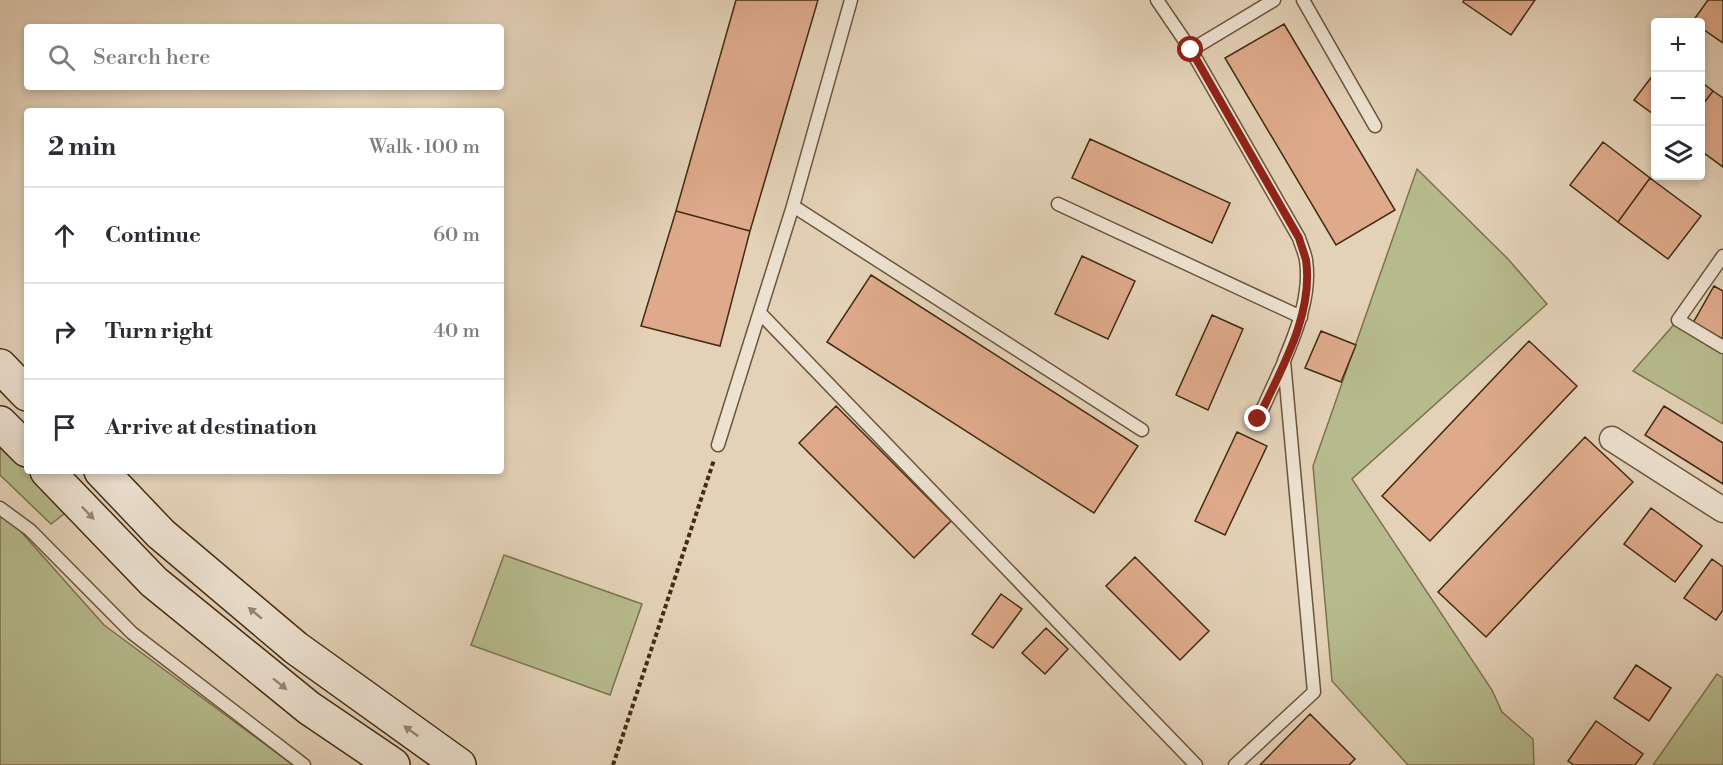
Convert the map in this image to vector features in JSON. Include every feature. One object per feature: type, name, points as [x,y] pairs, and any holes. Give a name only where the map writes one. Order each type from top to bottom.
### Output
[{"type":"main road","points":[[0,366],[24,391]]},
{"type":"main road","points":[[0,423],[24,447]]},
{"type":"main road","points":[[50,474],[154,582],[309,708],[393,765]]},
{"type":"main road","points":[[104,474],[161,534],[296,648],[459,765]]},
{"type":"street","points":[[1612,439],[1723,510]]},
{"type":"lane","points":[[718,445],[793,206],[851,0]]},
{"type":"lane","points":[[1157,0],[1191,50],[1299,238],[1306,260],[1306,289],[1301,317],[1258,419]]},
{"type":"lane","points":[[1191,50],[1274,0]]},
{"type":"lane","points":[[1303,0],[1375,126]]},
{"type":"lane","points":[[1058,204],[1301,317]]},
{"type":"lane","points":[[793,206],[1142,430]]},
{"type":"lane","points":[[1723,255],[1678,320],[1723,348]]},
{"type":"lane","points":[[760,313],[1196,765]]},
{"type":"lane","points":[[1235,765],[1314,692],[1284,361]]},
{"type":"lane","points":[[0,508],[30,530],[132,633],[304,765]]},
{"type":"path","points":[[613,765],[718,445]]},
{"type":"green space","points":[[1417,169],[1508,259],[1547,304],[1352,479],[1492,690],[1502,712],[1533,739],[1534,765],[1408,765],[1332,681],[1313,466]]},
{"type":"green space","points":[[1678,320],[1723,347],[1723,424],[1633,371]]},
{"type":"green space","points":[[0,423],[24,447],[24,474],[50,474],[78,503],[51,524],[0,475]]},
{"type":"green space","points":[[0,508],[104,625],[293,765],[0,765]]},
{"type":"green space","points":[[504,555],[642,604],[610,695],[471,645]]},
{"type":"green space","points":[[1717,674],[1723,678],[1723,765],[1653,765]]},
{"type":"building","points":[[736,0],[818,0],[750,231],[676,211]]},
{"type":"building","points":[[1464,0],[1535,0],[1511,35],[1463,2]]},
{"type":"building","points":[[1708,0],[1723,0],[1723,43],[1705,30],[1705,18],[1695,18]]},
{"type":"building","points":[[1284,24],[1395,210],[1336,245],[1225,58]]},
{"type":"building","points":[[1651,78],[1651,112],[1634,100]]},
{"type":"building","points":[[1705,85],[1713,91],[1705,101]]},
{"type":"building","points":[[1713,91],[1723,98],[1723,167],[1705,154],[1705,101]]},
{"type":"building","points":[[1090,139],[1230,203],[1212,243],[1072,178]]},
{"type":"building","points":[[1603,142],[1650,178],[1618,222],[1570,185]]},
{"type":"building","points":[[1650,178],[1701,216],[1668,259],[1618,222]]},
{"type":"building","points":[[676,211],[750,231],[720,346],[641,326]]},
{"type":"building","points":[[1082,256],[1135,281],[1108,339],[1055,314]]},
{"type":"building","points":[[871,275],[1138,446],[1094,513],[827,342]]},
{"type":"building","points":[[1714,286],[1723,291],[1723,339],[1693,323]]},
{"type":"building","points":[[1212,315],[1243,329],[1208,410],[1176,395]]},
{"type":"building","points":[[1321,331],[1356,345],[1341,382],[1305,368]]},
{"type":"building","points":[[1529,341],[1577,386],[1430,541],[1382,496]]},
{"type":"building","points":[[836,406],[951,521],[914,558],[799,443]]},
{"type":"building","points":[[1664,406],[1723,443],[1723,484],[1645,435]]},
{"type":"building","points":[[1237,432],[1267,446],[1225,535],[1195,521]]},
{"type":"building","points":[[1585,437],[1633,482],[1486,637],[1438,592]]},
{"type":"building","points":[[1651,508],[1702,546],[1675,582],[1624,544]]},
{"type":"building","points":[[1135,557],[1209,631],[1180,660],[1106,586]]},
{"type":"building","points":[[1712,559],[1723,567],[1723,610],[1716,620],[1684,598]]},
{"type":"building","points":[[1001,594],[1022,609],[993,648],[972,634]]},
{"type":"building","points":[[1046,628],[1068,649],[1045,674],[1022,653]]},
{"type":"building","points":[[1636,665],[1671,688],[1649,721],[1614,698]]},
{"type":"building","points":[[1310,714],[1355,759],[1349,765],[1260,765]]},
{"type":"building","points":[[1596,721],[1643,754],[1635,765],[1574,765],[1568,761]]},
{"type":"route","points":[[1191,50],[1299,238],[1306,260],[1306,289],[1301,317],[1258,419]]}]
